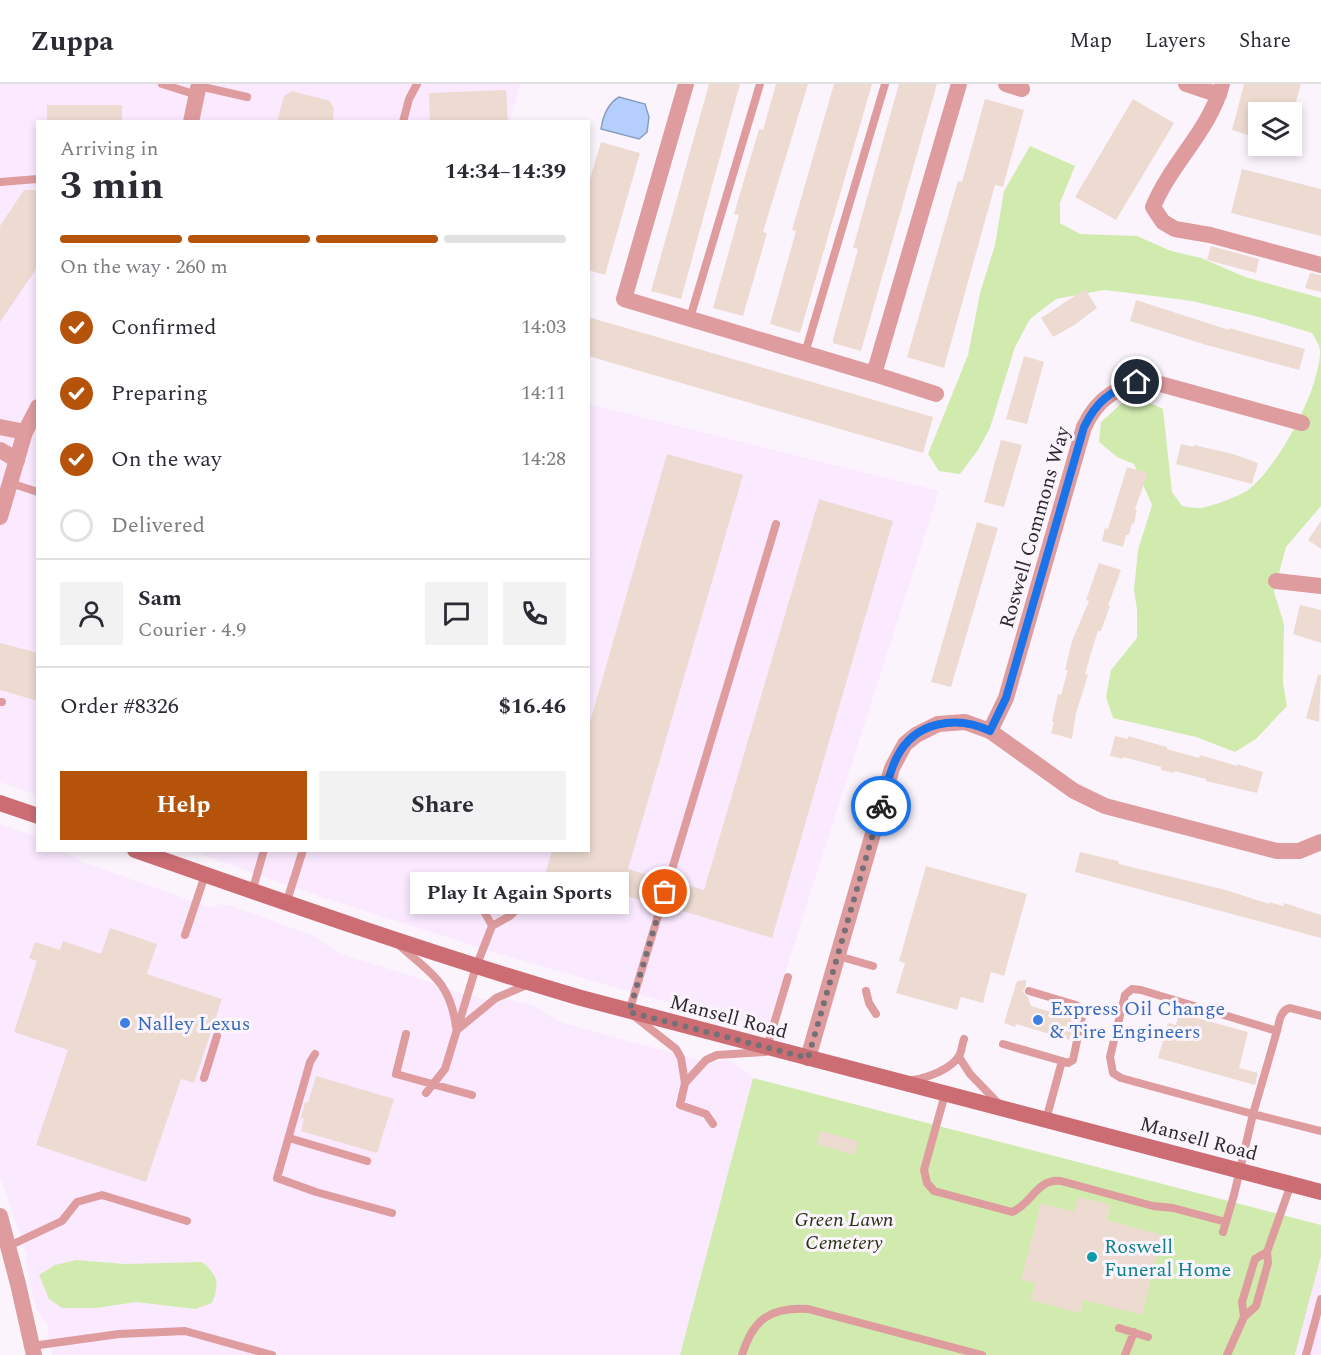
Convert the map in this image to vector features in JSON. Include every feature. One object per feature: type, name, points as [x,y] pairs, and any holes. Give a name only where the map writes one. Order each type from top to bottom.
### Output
[{"type":"main road","points":[[0,803],[36,815]]},
{"type":"main road","name":"Mansell Road","points":[[141,852],[476,968],[629,1012],[1321,1192]]},
{"type":"street","points":[[686,84],[624,299],[936,394]]},
{"type":"street","points":[[874,374],[959,84]]},
{"type":"street","points":[[1186,84],[1220,90],[1217,102],[1161,188],[1153,207],[1163,222],[1175,229],[1210,235],[1321,265]]},
{"type":"street","points":[[191,120],[198,88]]},
{"type":"street","name":"Roswell Commons Way","points":[[990,731],[1006,698],[1084,427],[1100,401],[1123,386],[1137,382],[1153,382],[1302,423]]},
{"type":"street","points":[[0,517],[25,432],[36,411]]},
{"type":"street","points":[[0,428],[25,432]]},
{"type":"street","points":[[0,450],[17,460]]},
{"type":"street","points":[[1276,581],[1321,586]]},
{"type":"street","points":[[808,1058],[888,779],[897,756],[905,744],[915,735],[938,724],[965,722],[990,731],[1074,791],[1105,806],[1277,851],[1299,851],[1321,842]]},
{"type":"street","points":[[0,1216],[9,1246],[31,1352]]},
{"type":"lane","points":[[162,84],[247,96]]},
{"type":"lane","points":[[404,120],[409,99],[417,84]]},
{"type":"lane","points":[[690,318],[760,84]]},
{"type":"lane","points":[[805,353],[885,84]]},
{"type":"lane","points":[[0,182],[36,179]]},
{"type":"lane","points":[[10,483],[36,491]]},
{"type":"lane","points":[[713,1124],[706,1114],[680,1105],[685,1083],[681,1058],[676,1049],[629,1012],[776,524]]},
{"type":"lane","points":[[252,892],[263,852]]},
{"type":"lane","points":[[286,904],[302,852]]},
{"type":"lane","points":[[185,934],[205,875]]},
{"type":"lane","points":[[474,892],[492,926]]},
{"type":"lane","points":[[426,1093],[445,1069],[476,968],[492,926],[510,916],[524,902]]},
{"type":"lane","points":[[393,940],[442,984],[450,996],[457,1030]]},
{"type":"lane","points":[[838,956],[873,966]]},
{"type":"lane","points":[[685,1083],[705,1060],[717,1055],[773,1049],[788,977]]},
{"type":"lane","points":[[457,1030],[496,998],[530,983]]},
{"type":"lane","points":[[1277,1032],[1142,990],[1132,989],[1125,995],[1110,1057],[1113,1073],[1121,1078],[1321,1131]]},
{"type":"lane","points":[[867,991],[869,1003],[876,1014]]},
{"type":"lane","points":[[1003,1044],[1068,1063],[1072,1060],[1082,1008],[1029,991]]},
{"type":"lane","points":[[1223,1232],[1282,1013],[1290,1008],[1321,1016]]},
{"type":"lane","points":[[406,1034],[396,1074],[472,1095]]},
{"type":"lane","points":[[204,1078],[217,1036]]},
{"type":"lane","points":[[902,1082],[928,1078],[957,1059],[964,1039]]},
{"type":"lane","points":[[315,1054],[310,1062],[277,1178],[316,1192],[392,1213]]},
{"type":"lane","points":[[957,1059],[1004,1109]]},
{"type":"lane","points":[[1046,1120],[1062,1061]]},
{"type":"lane","points":[[945,1094],[924,1170],[927,1183],[934,1191],[1012,1212],[1021,1209],[1045,1182],[1060,1180],[1153,1206],[1173,1208],[1226,1222]]},
{"type":"lane","points":[[289,1138],[367,1161]]},
{"type":"lane","points":[[1227,1355],[1244,1317],[1256,1306],[1268,1263],[1267,1252],[1291,1184]]},
{"type":"lane","points":[[9,1246],[62,1221],[77,1202],[102,1195],[188,1221]]},
{"type":"lane","points":[[1244,1317],[1242,1302],[1255,1260],[1267,1252]]},
{"type":"lane","points":[[1306,1355],[1321,1299]]},
{"type":"lane","points":[[742,1355],[752,1332],[761,1321],[773,1312],[788,1308],[808,1309],[982,1355]]},
{"type":"lane","points":[[1119,1328],[1148,1336]]},
{"type":"lane","points":[[31,1352],[119,1334],[184,1330],[272,1355]]},
{"type":"lane","points":[[1125,1355],[1134,1332]]},
{"type":"shaded area","points":[[0,84],[520,84],[510,120],[36,120],[36,795],[0,782]]},
{"type":"shaded area","points":[[590,404],[939,491],[769,1023],[762,1026],[659,1000],[506,956],[315,895],[195,852],[590,852]]},
{"type":"shaded area","points":[[0,824],[36,837],[36,852],[66,852],[80,861],[212,908],[220,904],[229,905],[314,936],[344,955],[431,982],[437,987],[496,1002],[509,999],[534,1006],[563,1023],[709,1063],[730,1059],[753,1078],[680,1355],[52,1355],[47,1323],[37,1310],[33,1298],[26,1264],[27,1255],[0,1177]]},
{"type":"shaded area","points":[[1321,1256],[1321,1355],[1295,1355]]},
{"type":"green space","points":[[1030,146],[1075,166],[1060,203],[1060,223],[1080,234],[1137,236],[1171,251],[1201,258],[1245,277],[1321,298],[1321,506],[1286,547],[1274,592],[1284,624],[1283,683],[1287,706],[1256,739],[1235,752],[1196,737],[1113,718],[1106,697],[1111,670],[1137,638],[1134,590],[1138,550],[1152,505],[1134,464],[1117,457],[1099,442],[1101,422],[1123,402],[1146,401],[1163,409],[1172,492],[1182,506],[1200,508],[1218,503],[1248,490],[1260,479],[1284,446],[1306,405],[1318,366],[1319,346],[1312,333],[1259,317],[1192,301],[1104,290],[1056,299],[1030,319],[1015,347],[990,428],[978,450],[960,474],[939,471],[928,454],[968,355],[980,293],[995,245],[1004,191]]},
{"type":"green space","name":"Green Lawn Cemetery","points":[[753,1078],[1321,1225],[1321,1256],[1295,1355],[680,1355]]},
{"type":"green space","points":[[76,1260],[125,1264],[202,1262],[211,1271],[217,1285],[212,1303],[195,1309],[136,1302],[96,1308],[62,1308],[49,1299],[39,1275],[55,1265]]},
{"type":"water","points":[[619,97],[645,104],[649,117],[647,132],[639,139],[601,129],[606,111]]},
{"type":"building","points":[[709,84],[740,84],[681,299],[651,291]]},
{"type":"building","points":[[776,84],[808,84],[763,232],[767,233],[743,316],[713,308],[739,215],[734,214],[759,129],[763,130]]},
{"type":"building","points":[[834,84],[872,84],[800,333],[770,324],[796,231],[792,230]]},
{"type":"building","points":[[899,84],[937,84],[861,351],[833,343],[833,339],[858,249],[853,248]]},
{"type":"building","points":[[1244,84],[1301,84],[1296,102],[1248,102],[1248,135],[1232,130]]},
{"type":"building","points":[[506,90],[508,120],[430,120],[429,93]]},
{"type":"building","points":[[292,91],[330,101],[334,109],[333,120],[278,120],[284,96]]},
{"type":"building","points":[[985,99],[1024,110],[1003,187],[995,185],[944,368],[907,357],[958,181],[962,182]]},
{"type":"building","points":[[1133,99],[1174,123],[1116,220],[1075,197]]},
{"type":"building","points":[[47,105],[122,105],[122,120],[47,120]]},
{"type":"building","points":[[601,142],[640,153],[605,275],[590,271],[590,179]]},
{"type":"building","points":[[1242,169],[1321,189],[1321,236],[1231,213]]},
{"type":"building","points":[[24,190],[36,190],[36,269],[0,322],[0,226]]},
{"type":"building","points":[[1211,246],[1259,259],[1256,273],[1207,260]]},
{"type":"building","points":[[1310,273],[1321,275],[1321,292],[1305,288]]},
{"type":"building","points":[[1085,289],[1097,308],[1076,324],[1053,337],[1041,318]]},
{"type":"building","points":[[1136,300],[1229,330],[1229,328],[1305,349],[1299,370],[1130,321]]},
{"type":"building","points":[[590,318],[933,417],[923,453],[590,357]]},
{"type":"building","points":[[1024,356],[1044,362],[1027,424],[1006,419]]},
{"type":"building","points":[[1001,440],[1022,445],[1004,507],[984,502]]},
{"type":"building","points":[[1181,444],[1233,454],[1258,463],[1252,484],[1176,464]]},
{"type":"building","points":[[667,454],[743,475],[628,869],[654,877],[647,902],[546,872],[551,852],[590,852],[590,722]]},
{"type":"building","points":[[1127,467],[1148,473],[1135,509],[1137,510],[1134,524],[1132,523],[1129,535],[1126,535],[1123,547],[1102,541],[1105,528],[1108,529]]},
{"type":"building","points":[[819,499],[893,521],[772,938],[673,908],[681,883],[704,890]]},
{"type":"building","points":[[1321,521],[1321,549],[1308,540]]},
{"type":"building","points":[[977,522],[998,528],[951,687],[931,682]]},
{"type":"building","points":[[1099,563],[1121,570],[1085,674],[1088,675],[1076,713],[1072,739],[1051,733],[1054,722],[1052,721],[1058,694],[1061,695],[1068,670],[1065,670],[1072,641],[1089,601],[1086,600]]},
{"type":"building","points":[[1300,605],[1321,610],[1321,643],[1293,634]]},
{"type":"building","points":[[0,643],[36,652],[36,700],[0,690]]},
{"type":"building","points":[[1318,675],[1321,675],[1319,722],[1306,718]]},
{"type":"building","points":[[1115,736],[1128,739],[1128,736],[1199,758],[1200,755],[1263,772],[1257,793],[1174,771],[1174,773],[1161,770],[1161,767],[1123,757],[1123,759],[1110,756]]},
{"type":"building","points":[[1080,852],[1226,890],[1269,904],[1269,902],[1283,906],[1284,903],[1321,915],[1321,938],[1075,872]]},
{"type":"building","points":[[926,866],[1027,894],[1004,976],[991,972],[983,1003],[961,997],[957,1010],[896,993],[905,963],[899,961]]},
{"type":"building","points":[[110,928],[157,944],[147,974],[222,999],[194,1083],[181,1079],[146,1182],[36,1145],[68,1050],[14,1032],[37,961],[29,958],[35,942],[60,950],[63,941],[101,954]]},
{"type":"building","points":[[1026,980],[1023,992],[1028,997],[1031,1006],[1075,1019],[1070,1040],[1016,1024],[1015,1027],[1004,1023],[1017,981]]},
{"type":"building","points":[[1179,1013],[1248,1032],[1239,1068],[1258,1073],[1255,1085],[1158,1058],[1168,1023],[1176,1025]]},
{"type":"building","points":[[316,1076],[394,1099],[377,1153],[301,1131],[305,1102],[308,1103]]},
{"type":"building","points":[[820,1131],[858,1141],[855,1155],[816,1144]]},
{"type":"building","name":"Roswell Funeral Home","points":[[1078,1197],[1111,1205],[1107,1220],[1162,1235],[1142,1315],[1083,1300],[1080,1313],[1030,1300],[1035,1283],[1021,1280],[1041,1203],[1074,1212]]},
{"type":"way so far","points":[[665,892],[629,1012],[808,1058],[881,806]]},
{"type":"place","name":"Play It Again Sports","points":[[665,892]]},
{"type":"place","name":"Express Oil Change & Tire Engineers","points":[[1038,1020]]},
{"type":"place","name":"Nalley Lexus","points":[[125,1023]]},
{"type":"place","name":"Roswell Funeral Home","points":[[1092,1257]]},
{"type":"route","points":[[881,806],[897,756],[915,735],[938,724],[952,722],[965,722],[990,731],[1006,698],[1084,427],[1100,401],[1123,386],[1137,382]]}]
